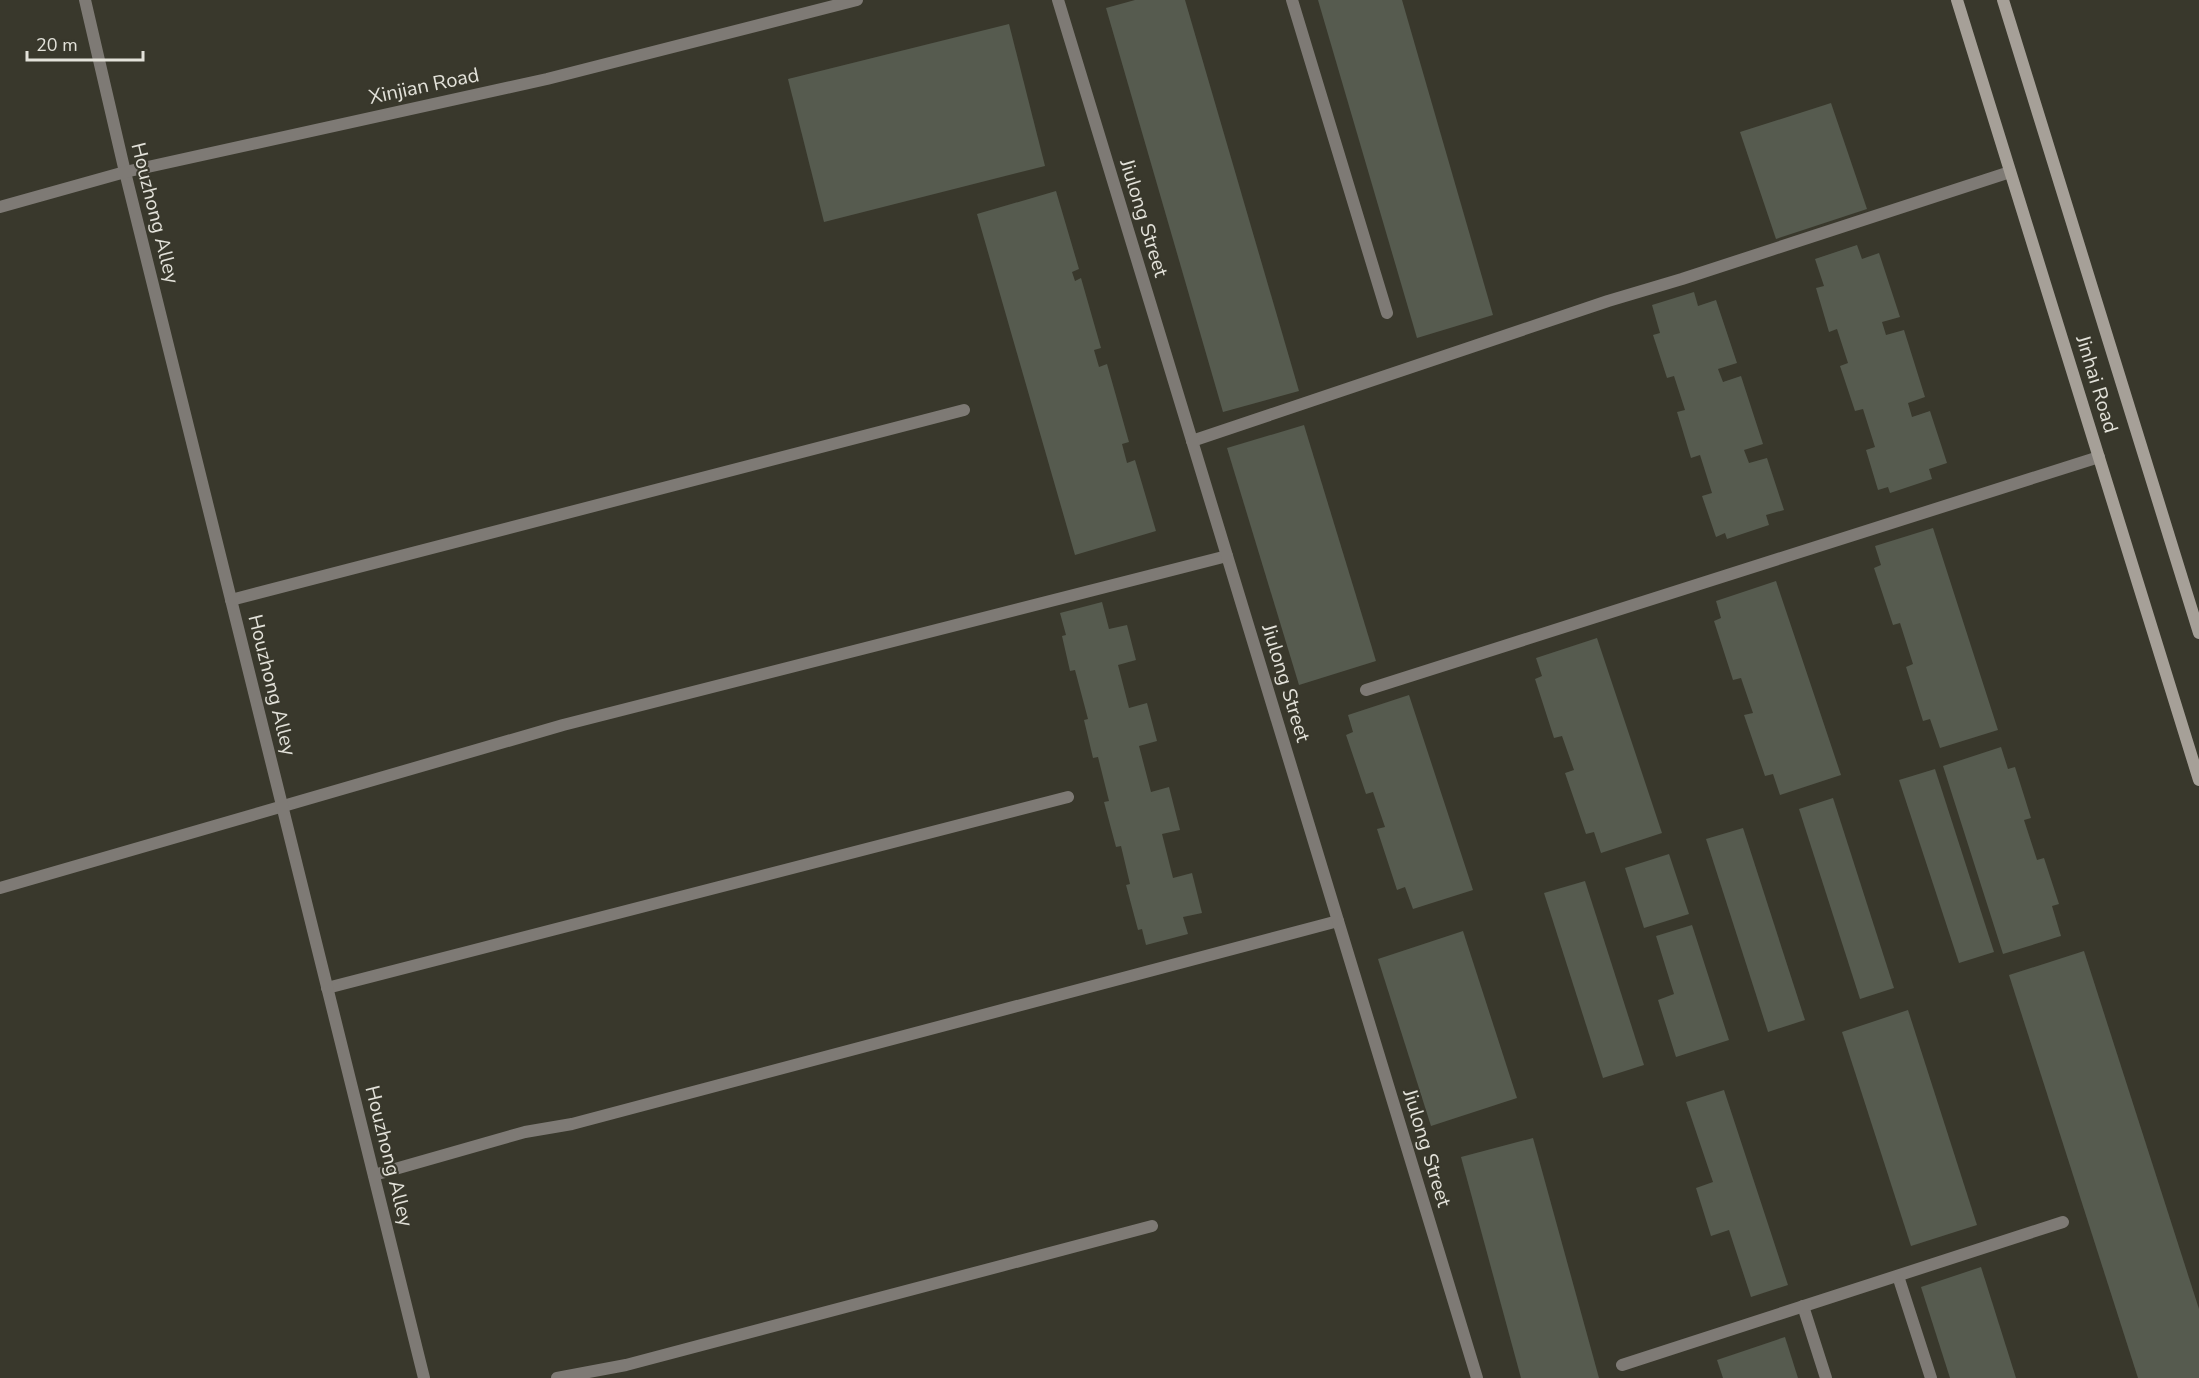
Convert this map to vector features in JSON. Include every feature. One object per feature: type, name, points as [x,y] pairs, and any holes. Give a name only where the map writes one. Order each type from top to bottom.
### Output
[{"type":"main road","name":"Jinhai Road","points":[[1957,0],[2199,780]]},
{"type":"main road","name":"Jinhai Road","points":[[2003,0],[2199,633]]},
{"type":"street","name":"Houzhong Alley","points":[[85,0],[125,172],[424,1378]]},
{"type":"street","name":"Xinjian Road","points":[[0,207],[125,172],[547,79],[857,0]]},
{"type":"street","name":"Jiulong Street","points":[[1058,0],[1477,1378]]},
{"type":"street","points":[[1292,0],[1387,313]]},
{"type":"street","points":[[1192,441],[1608,301],[2010,172]]},
{"type":"street","points":[[231,600],[964,410]]},
{"type":"street","points":[[1366,690],[2099,457]]},
{"type":"street","points":[[0,888],[562,725],[1227,556]]},
{"type":"street","points":[[327,988],[1068,797]]},
{"type":"street","points":[[374,1175],[525,1132],[572,1124],[1338,921]]},
{"type":"street","points":[[1623,1365],[2063,1222]]},
{"type":"street","points":[[558,1378],[626,1365],[1152,1226]]},
{"type":"street","points":[[1898,1276],[1931,1378]]},
{"type":"street","points":[[1803,1306],[1826,1378]]},
{"type":"building","points":[[1135,0],[1185,0],[1299,391],[1223,412],[1106,8]]},
{"type":"building","points":[[1318,0],[1402,0],[1493,315],[1417,338]]},
{"type":"building","points":[[1009,24],[1045,166],[824,222],[788,79]]},
{"type":"building","points":[[1831,103],[1867,209],[1776,239],[1740,132]]},
{"type":"building","points":[[1056,191],[1079,269],[1072,272],[1075,281],[1081,278],[1101,348],[1094,350],[1099,367],[1107,364],[1129,442],[1122,444],[1127,463],[1135,460],[1156,531],[1075,555],[977,214]]},
{"type":"building","points":[[1857,245],[1862,259],[1879,253],[1900,317],[1882,322],[1886,335],[1904,330],[1925,397],[1908,403],[1912,417],[1930,411],[1947,463],[1929,469],[1932,479],[1890,493],[1888,487],[1878,490],[1866,450],[1875,447],[1863,409],[1855,411],[1840,366],[1848,363],[1837,329],[1829,332],[1816,288],[1824,286],[1815,259]]},
{"type":"building","points":[[1694,292],[1698,306],[1716,300],[1737,363],[1718,369],[1723,382],[1741,376],[1763,444],[1744,450],[1749,463],[1767,458],[1784,510],[1766,515],[1769,525],[1727,539],[1725,533],[1716,537],[1702,496],[1712,493],[1700,455],[1691,458],[1677,412],[1685,410],[1674,376],[1667,378],[1653,335],[1660,333],[1652,305]]},
{"type":"building","points":[[1304,425],[1376,661],[1299,685],[1227,448]]},
{"type":"building","points":[[1933,528],[1998,730],[1940,748],[1930,719],[1923,721],[1906,667],[1913,664],[1900,623],[1893,625],[1874,568],[1881,565],[1875,546]]},
{"type":"building","points":[[1776,581],[1841,775],[1780,795],[1773,774],[1765,776],[1744,715],[1753,713],[1741,678],[1733,680],[1714,621],[1721,618],[1716,601]]},
{"type":"building","points":[[1102,602],[1109,629],[1127,625],[1136,660],[1118,665],[1129,708],[1147,703],[1157,741],[1139,746],[1151,792],[1169,787],[1180,830],[1162,834],[1173,878],[1192,873],[1202,913],[1183,917],[1188,934],[1146,945],[1142,929],[1138,930],[1126,885],[1130,884],[1121,846],[1116,847],[1104,802],[1109,801],[1098,757],[1093,758],[1084,720],[1088,719],[1075,670],[1070,671],[1062,636],[1066,635],[1060,613]]},
{"type":"building","points":[[1597,638],[1662,833],[1601,853],[1594,832],[1586,834],[1565,773],[1574,770],[1562,736],[1554,738],[1535,679],[1542,676],[1536,658]]},
{"type":"building","points":[[1409,695],[1473,890],[1413,909],[1405,887],[1397,890],[1377,829],[1385,827],[1373,792],[1366,794],[1346,735],[1353,732],[1348,715]]},
{"type":"building","points":[[2001,747],[2008,769],[2015,767],[2031,818],[2024,820],[2037,860],[2044,858],[2059,904],[2052,906],[2061,936],[2003,954],[1943,766]]},
{"type":"building","points":[[1935,769],[1994,952],[1959,963],[1899,780]]},
{"type":"building","points":[[1833,798],[1894,988],[1860,999],[1799,809]]},
{"type":"building","points":[[1743,828],[1805,1020],[1768,1032],[1706,839]]},
{"type":"building","points":[[1669,854],[1689,914],[1644,928],[1625,868]]},
{"type":"building","points":[[1585,881],[1644,1065],[1603,1078],[1544,893]]},
{"type":"building","points":[[1692,925],[1729,1040],[1676,1057],[1658,1000],[1674,994],[1656,936]]},
{"type":"building","points":[[1463,931],[1517,1098],[1431,1126],[1378,959]]},
{"type":"building","points":[[2084,951],[2199,1309],[2199,1378],[2138,1378],[2009,975]]},
{"type":"building","points":[[1908,1010],[1977,1225],[1911,1246],[1842,1032]]},
{"type":"building","points":[[1724,1090],[1788,1285],[1751,1297],[1729,1230],[1711,1236],[1696,1188],[1713,1182],[1686,1102]]},
{"type":"building","points":[[1533,1138],[1599,1378],[1521,1378],[1461,1157]]},
{"type":"building","points":[[1981,1267],[2016,1378],[1950,1378],[1921,1287]]},
{"type":"building","points":[[1785,1337],[1798,1378],[1723,1378],[1717,1360]]}]
